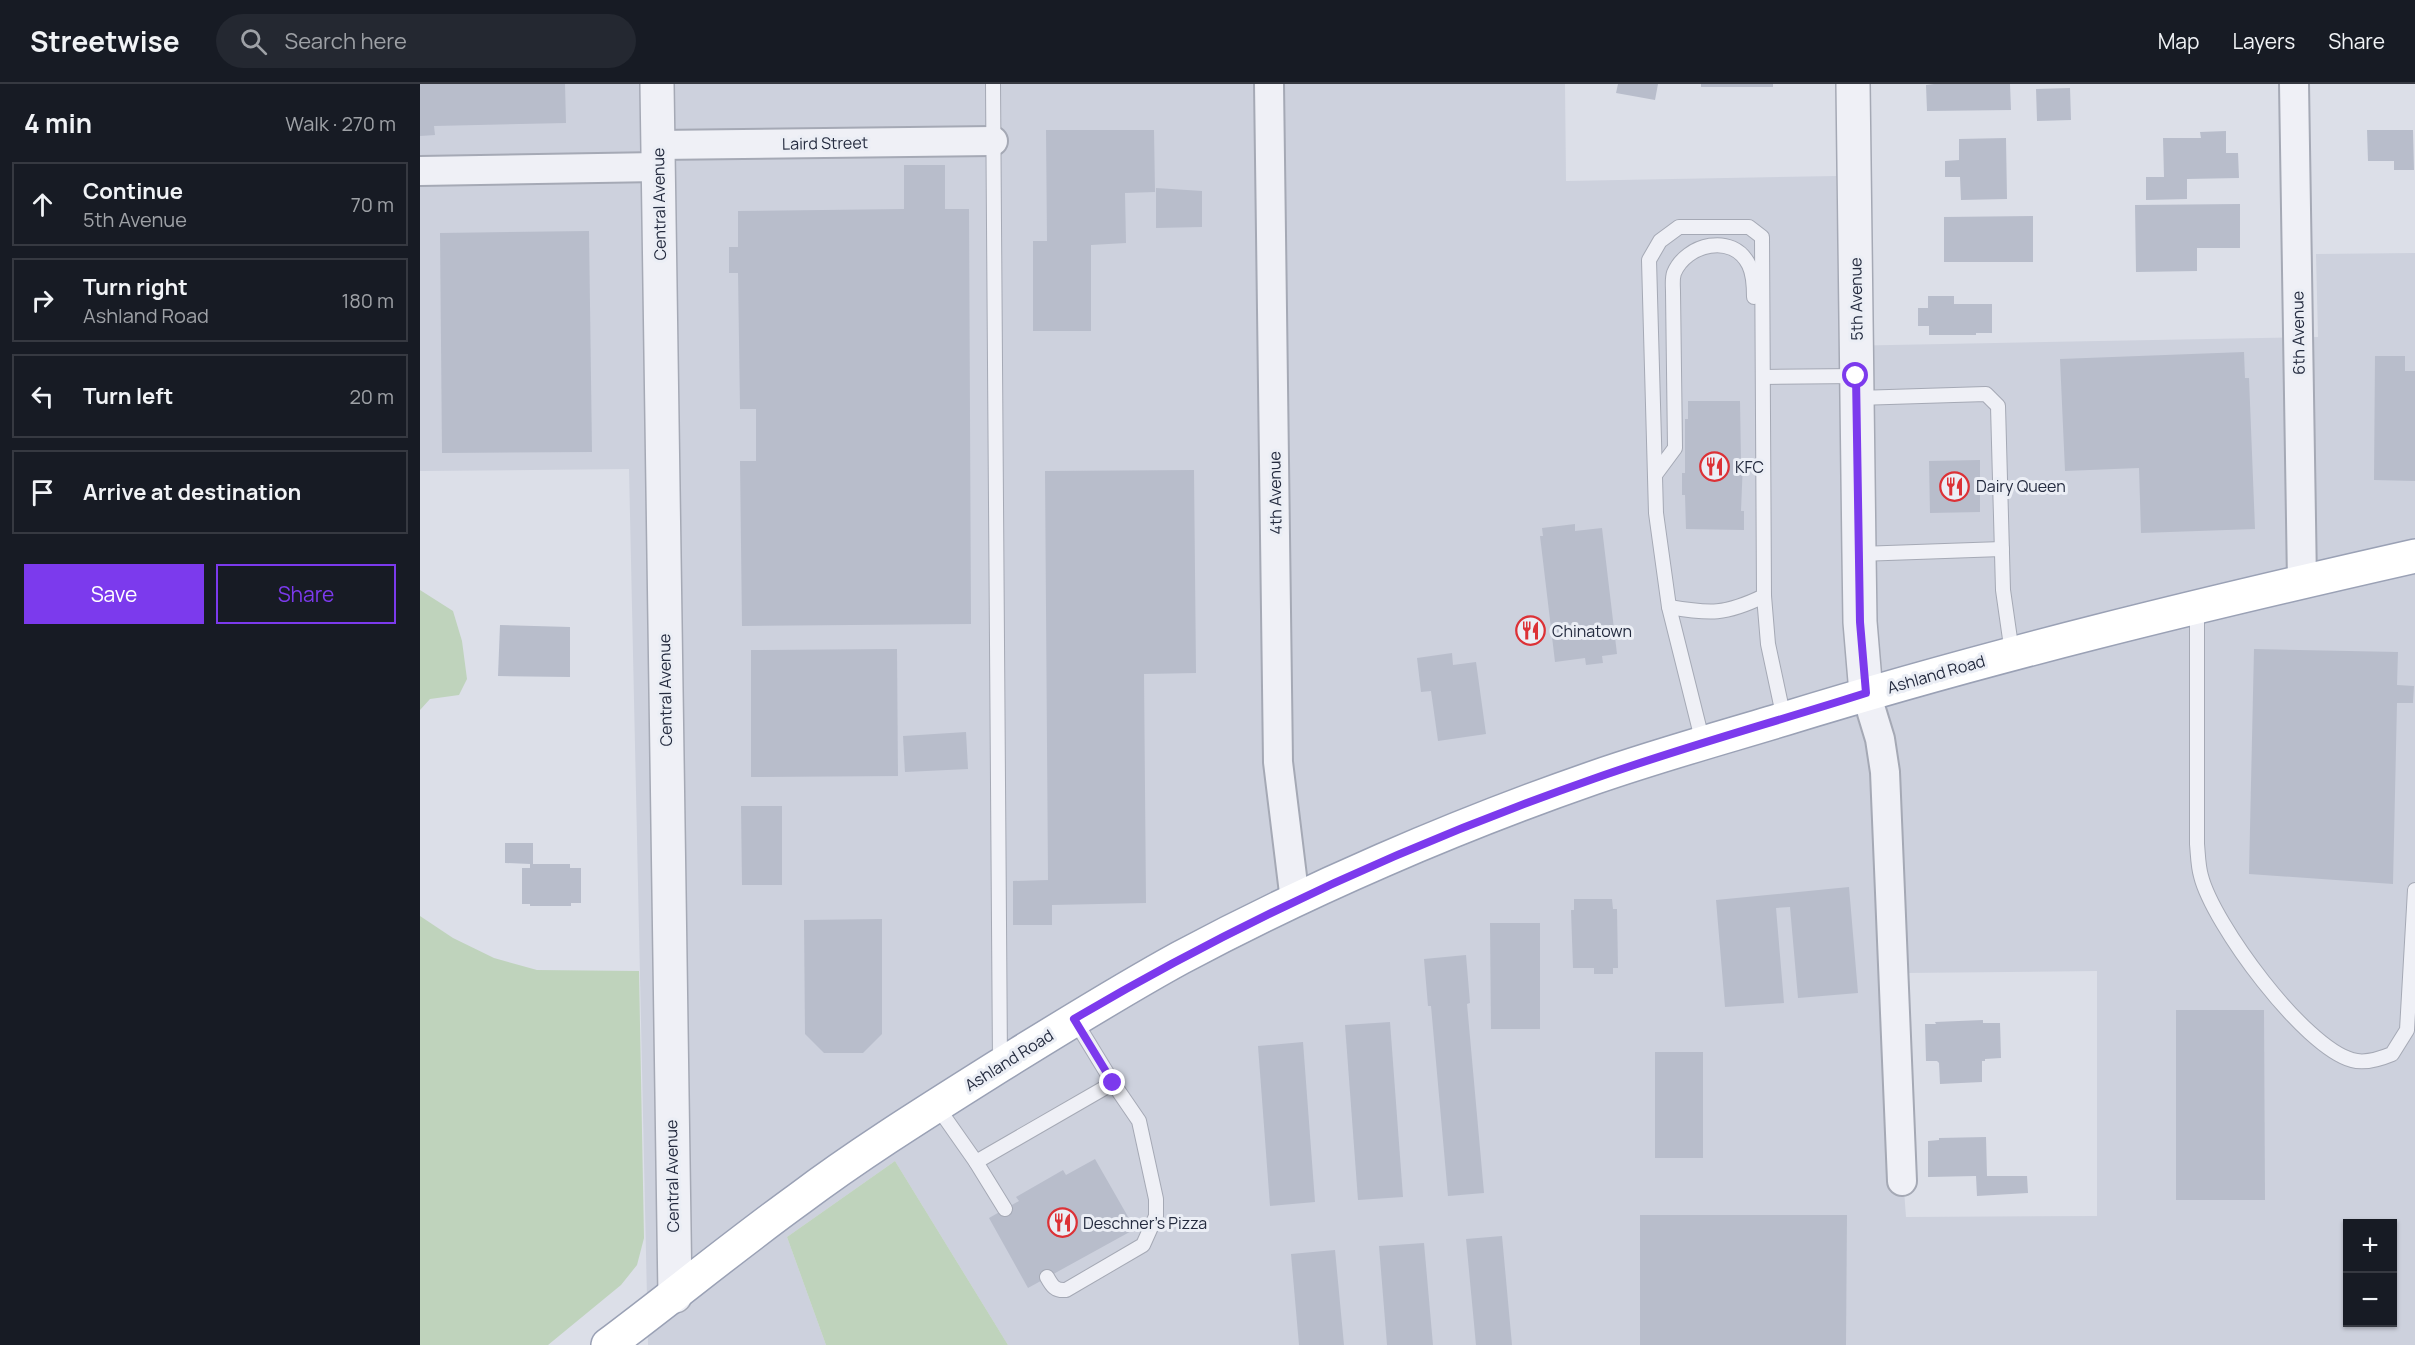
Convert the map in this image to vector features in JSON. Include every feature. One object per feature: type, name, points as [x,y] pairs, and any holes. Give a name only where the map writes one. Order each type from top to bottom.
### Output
[{"type":"main road","name":"Ashland Road","points":[[608,1345],[675,1296],[797,1200],[936,1105],[1074,1019],[1182,957],[1295,901],[1492,816],[1593,778],[1866,693],[2197,606],[2415,556]]},
{"type":"street","name":"Central Avenue","points":[[657,84],[675,1296]]},
{"type":"street","name":"4th Avenue","points":[[1269,84],[1278,762],[1295,901]]},
{"type":"street","name":"5th Avenue","points":[[1853,84],[1860,622],[1866,693]]},
{"type":"street","name":"6th Avenue","points":[[2294,84],[2302,582]]},
{"type":"street","name":"Laird Street","points":[[420,171],[658,156],[993,141]]},
{"type":"street","points":[[1866,693],[1880,739],[1885,772],[1902,1181]]},
{"type":"lane","points":[[993,84],[1000,1066]]},
{"type":"lane","points":[[1704,743],[1668,607],[1656,513],[1649,260],[1660,241],[1680,227],[1749,227],[1762,237],[1764,596],[1768,644],[1784,719]]},
{"type":"lane","points":[[1655,474],[1676,448],[1673,276],[1680,263],[1689,253],[1699,247],[1714,245],[1728,247],[1739,253],[1749,264],[1754,284],[1755,430],[1763,454]]},
{"type":"lane","points":[[1763,377],[1857,387],[1986,394],[1998,406],[2005,611],[2012,653]]},
{"type":"lane","points":[[1859,554],[2002,549]]},
{"type":"lane","points":[[1668,607],[1699,612],[1719,612],[1740,608],[1764,596]]},
{"type":"lane","points":[[2197,606],[2197,844],[2201,876],[2218,916],[2254,970],[2313,1038],[2337,1054],[2353,1061],[2376,1060],[2392,1054],[2407,1030],[2415,890]]},
{"type":"lane","points":[[1047,1277],[1053,1287],[1066,1290],[1143,1245],[1150,1234],[1156,1216],[1156,1199],[1139,1121],[1074,1019]]},
{"type":"lane","points":[[976,1162],[1113,1083]]},
{"type":"lane","points":[[936,1105],[976,1162],[1005,1209]]},
{"type":"shaded area","points":[[420,84],[1565,84],[1566,181],[1836,176],[1839,346],[2318,337],[2316,254],[2415,253],[2415,1345],[1008,1345],[895,1161],[787,1237],[826,1345],[648,1345],[629,469],[420,471]],"holes":[[[2097,971],[2097,1216],[1906,1217],[1904,1190],[1915,1190],[1904,973]]]},
{"type":"green space","points":[[420,590],[453,611],[462,641],[467,679],[459,695],[430,699],[420,710]]},
{"type":"green space","points":[[420,916],[453,938],[494,958],[537,970],[639,971],[644,1238],[637,1265],[621,1285],[548,1345],[420,1345]]},
{"type":"green space","points":[[895,1161],[1008,1345],[826,1345],[787,1237]]},
{"type":"building","points":[[420,84],[565,84],[566,123],[434,126],[435,135],[420,136]]},
{"type":"building","points":[[1618,84],[1658,84],[1655,100],[1616,93]]},
{"type":"building","points":[[1701,84],[1773,84],[1773,87],[1701,87]]},
{"type":"building","points":[[2010,84],[2011,110],[1927,111],[1926,85]]},
{"type":"building","points":[[2070,88],[2071,120],[2037,121],[2036,89]]},
{"type":"building","points":[[1046,130],[1154,130],[1155,192],[1125,193],[1126,243],[1091,245],[1091,331],[1033,331],[1033,241],[1047,241]]},
{"type":"building","points":[[2367,130],[2413,130],[2414,170],[2394,170],[2394,161],[2368,161]]},
{"type":"building","points":[[2226,131],[2226,153],[2238,153],[2239,178],[2187,179],[2187,199],[2146,200],[2146,177],[2164,177],[2163,138],[2201,138],[2200,132]]},
{"type":"building","points":[[2006,138],[2007,199],[1961,200],[1960,177],[1945,177],[1945,161],[1959,160],[1959,139]]},
{"type":"building","points":[[904,165],[945,165],[945,209],[969,209],[971,624],[742,626],[740,461],[756,461],[756,409],[740,409],[738,273],[729,273],[729,247],[738,247],[738,211],[904,209]]},
{"type":"building","points":[[1156,188],[1202,191],[1202,227],[1156,228]]},
{"type":"building","points":[[2240,204],[2240,248],[2197,248],[2197,271],[2136,272],[2135,205]]},
{"type":"building","points":[[2033,216],[2033,262],[1944,262],[1944,217]]},
{"type":"building","points":[[589,231],[592,452],[442,453],[440,233]]},
{"type":"building","points":[[1928,296],[1954,296],[1954,304],[1992,304],[1992,333],[1929,335],[1929,326],[1918,326],[1918,308],[1928,308]]},
{"type":"building","points":[[2244,352],[2245,378],[2249,378],[2255,529],[2141,533],[2139,468],[2065,471],[2060,359]]},
{"type":"building","points":[[2375,356],[2405,356],[2405,371],[2415,371],[2415,481],[2374,480]]},
{"type":"building","name":"KFC","points":[[1688,401],[1740,401],[1741,461],[1743,461],[1741,511],[1744,511],[1744,530],[1686,529],[1682,473],[1685,473],[1685,419],[1688,419]]},
{"type":"building","name":"Dairy Queen","points":[[1980,460],[1980,512],[1930,513],[1929,461]]},
{"type":"building","points":[[1194,470],[1196,673],[1144,674],[1146,903],[1052,905],[1052,925],[1013,925],[1013,881],[1048,880],[1045,471]]},
{"type":"building","points":[[1575,524],[1575,531],[1602,528],[1617,654],[1602,656],[1603,663],[1586,665],[1585,658],[1555,662],[1540,536],[1543,536],[1542,528]]},
{"type":"building","points":[[500,625],[570,627],[570,677],[498,676]]},
{"type":"building","points":[[897,649],[898,776],[751,777],[751,650]]},
{"type":"building","points":[[2254,649],[2398,652],[2397,685],[2414,686],[2413,703],[2397,703],[2393,884],[2249,874]]},
{"type":"building","points":[[1452,653],[1453,665],[1476,662],[1486,734],[1438,741],[1431,691],[1421,692],[1417,658]]},
{"type":"building","points":[[966,732],[968,769],[905,772],[903,736]]},
{"type":"building","points":[[741,806],[782,806],[782,885],[742,885]]},
{"type":"building","points":[[505,843],[533,843],[533,864],[570,864],[570,868],[581,868],[581,903],[571,903],[571,906],[522,904],[522,868],[530,868],[530,864],[505,863]]},
{"type":"building","points":[[1849,887],[1858,993],[1798,998],[1790,907],[1776,908],[1784,1003],[1725,1007],[1716,900]]},
{"type":"building","points":[[1574,899],[1612,899],[1613,909],[1617,909],[1618,968],[1613,968],[1613,974],[1594,974],[1594,968],[1573,968],[1571,910],[1574,910]]},
{"type":"building","points":[[882,919],[882,1034],[863,1053],[824,1053],[805,1034],[804,920]]},
{"type":"building","points":[[1490,923],[1540,923],[1540,1029],[1491,1029]]},
{"type":"building","points":[[1466,955],[1470,1003],[1467,1004],[1484,1193],[1448,1196],[1431,1006],[1428,1006],[1424,959]]},
{"type":"building","points":[[2176,1010],[2264,1010],[2265,1200],[2176,1200]]},
{"type":"building","points":[[1983,1020],[1983,1023],[2000,1023],[2001,1058],[1982,1061],[1982,1082],[1940,1084],[1939,1063],[1926,1061],[1925,1024]]},
{"type":"building","points":[[1390,1022],[1403,1197],[1358,1200],[1345,1025]]},
{"type":"building","points":[[1303,1042],[1315,1202],[1270,1206],[1258,1046]]},
{"type":"building","points":[[1655,1052],[1703,1052],[1703,1158],[1655,1158]]},
{"type":"building","points":[[1986,1137],[1987,1176],[2027,1176],[2028,1193],[1977,1196],[1976,1176],[1928,1177],[1928,1141],[1939,1140],[1939,1138]]},
{"type":"building","name":"Deschner's Pizza","points":[[1095,1159],[1135,1229],[1028,1288],[989,1218],[1019,1201],[1016,1197],[1063,1170],[1066,1175]]},
{"type":"building","points":[[1640,1215],[1847,1215],[1846,1345],[1640,1345]]},
{"type":"building","points":[[1502,1236],[1512,1345],[1476,1345],[1466,1239]]},
{"type":"building","points":[[1424,1243],[1433,1345],[1387,1345],[1379,1246]]},
{"type":"building","points":[[1335,1250],[1344,1345],[1299,1345],[1291,1254]]},
{"type":"place","name":"KFC","points":[[1714,467]]},
{"type":"place","name":"Dairy Queen","points":[[1955,486]]},
{"type":"place","name":"Chinatown","points":[[1531,631]]},
{"type":"place","name":"Deschner's Pizza","points":[[1062,1223]]},
{"type":"route","points":[[1113,1083],[1074,1019],[1182,957],[1295,901],[1492,816],[1593,778],[1866,693],[1860,622],[1856,376]]}]
